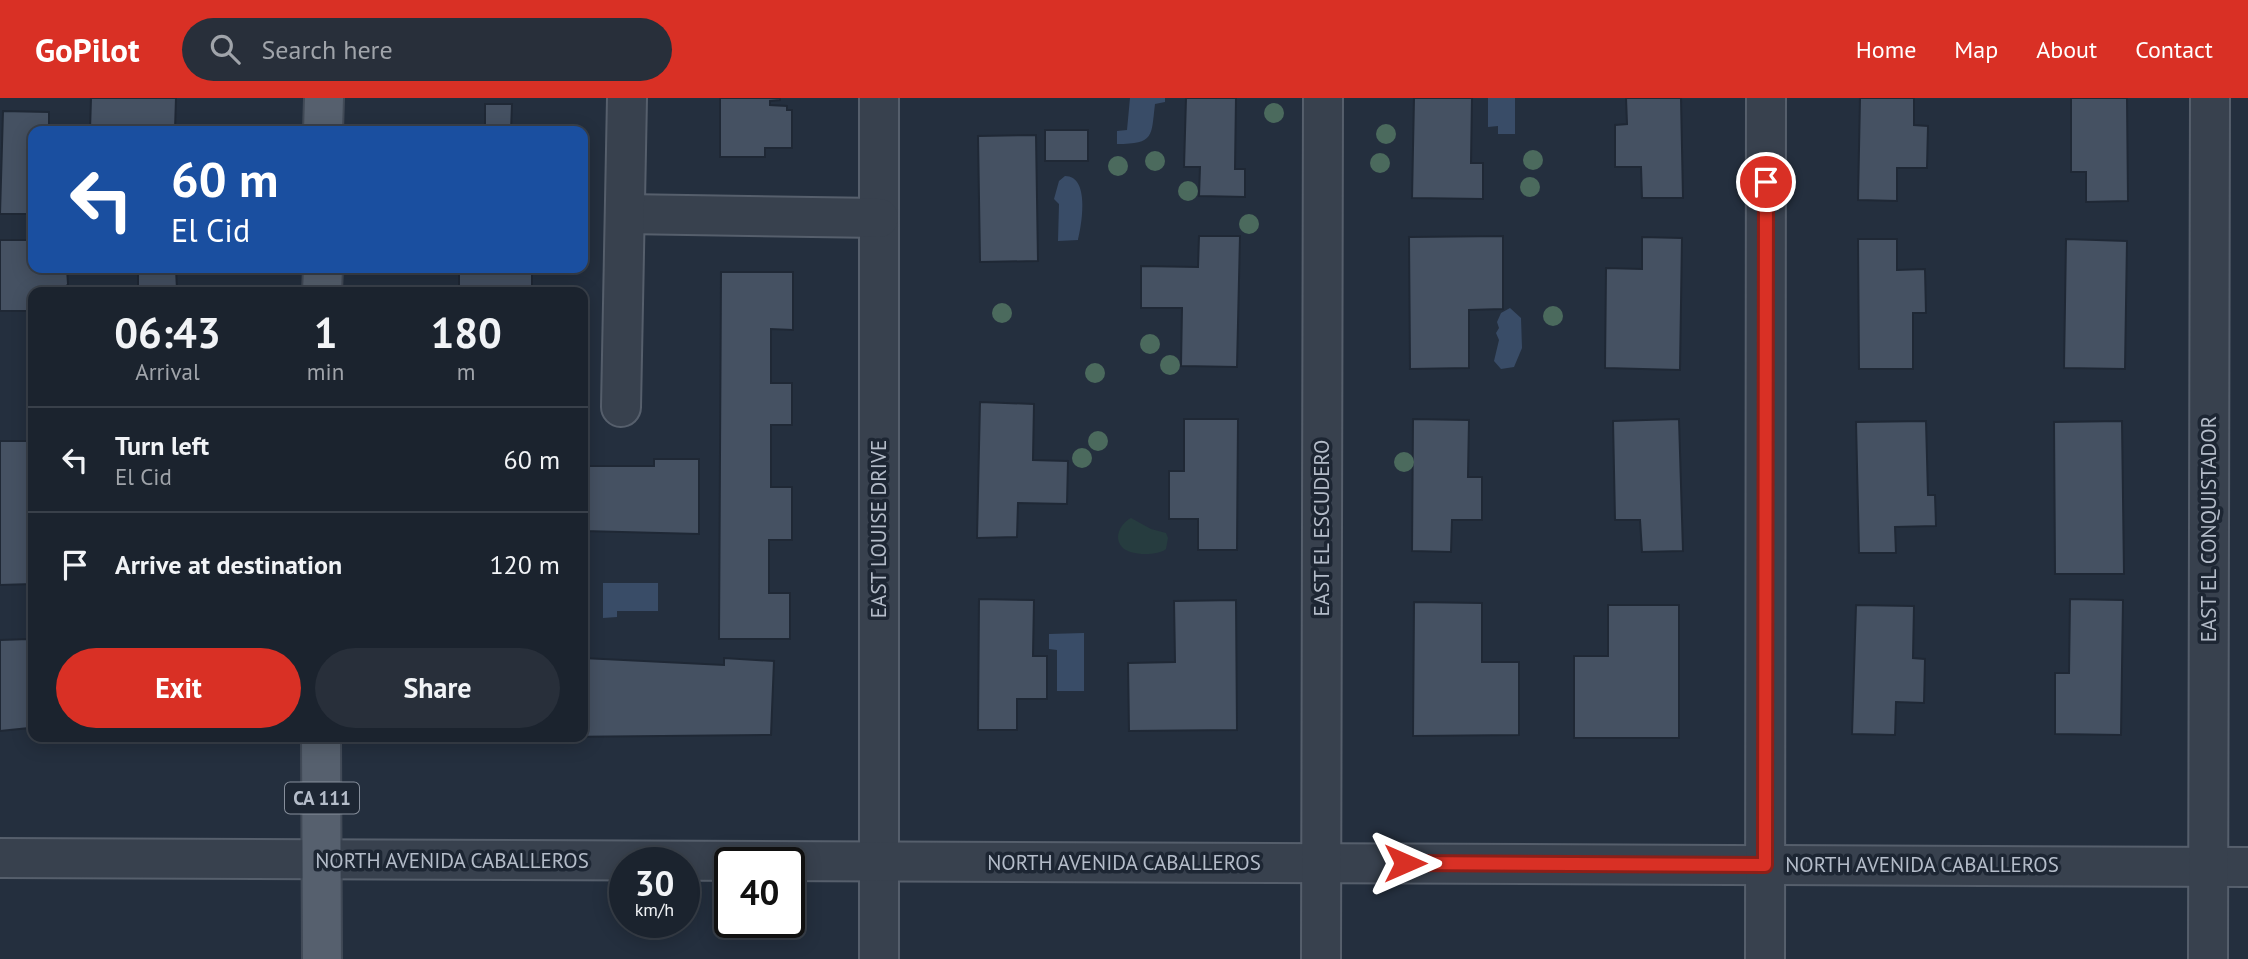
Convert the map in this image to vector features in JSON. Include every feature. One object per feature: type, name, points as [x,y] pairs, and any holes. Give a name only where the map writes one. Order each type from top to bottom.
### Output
[{"type":"main road","points":[[323,126],[324,98]]},
{"type":"main road","name":"CA 111","points":[[321,742],[322,959]]},
{"type":"street","points":[[621,407],[627,98]]},
{"type":"street","name":"EAST LOUISE DRIVE","points":[[879,98],[879,959]]},
{"type":"street","name":"EAST EL ESCUDERO","points":[[1321,959],[1323,98]]},
{"type":"street","points":[[1765,959],[1766,98]]},
{"type":"street","name":"EAST EL CONQUISTADOR","points":[[2208,959],[2210,98]]},
{"type":"street","points":[[625,214],[879,218]]},
{"type":"street","name":"NORTH AVENIDA CABALLEROS","points":[[0,858],[2248,867]]},
{"type":"green space","points":[[1131,518],[1151,529],[1166,533],[1166,549],[1144,554],[1122,547],[1118,539],[1119,531]]},
{"type":"water","points":[[1130,98],[1165,98],[1165,102],[1155,104],[1151,131],[1145,140],[1117,144],[1117,131],[1127,130]]},
{"type":"water","points":[[1488,98],[1515,98],[1515,134],[1498,134],[1498,126],[1488,127]]},
{"type":"water","points":[[1065,176],[1073,178],[1081,192],[1081,223],[1078,240],[1058,241],[1059,204],[1054,199],[1059,181]]},
{"type":"water","points":[[1510,308],[1521,318],[1522,348],[1514,367],[1501,369],[1494,361],[1499,340],[1496,333],[1499,328],[1497,322],[1501,313]]},
{"type":"water","points":[[603,583],[658,583],[658,611],[617,611],[617,617],[603,618]]},
{"type":"water","points":[[1084,633],[1084,691],[1057,691],[1057,650],[1049,649],[1049,634]]},
{"type":"building","points":[[91,98],[176,98],[175,126],[90,126]]},
{"type":"building","points":[[720,98],[780,98],[770,101],[770,105],[787,106],[787,110],[792,110],[792,148],[765,148],[765,157],[720,157]]},
{"type":"building","points":[[1186,98],[1236,98],[1235,169],[1245,169],[1245,197],[1199,196],[1200,167],[1184,167]]},
{"type":"building","points":[[1414,98],[1472,98],[1471,163],[1483,163],[1483,199],[1412,198]]},
{"type":"building","points":[[1626,98],[1681,98],[1683,198],[1642,198],[1641,167],[1615,167],[1615,125],[1627,124]]},
{"type":"building","points":[[1860,98],[1914,98],[1914,125],[1928,126],[1927,168],[1897,168],[1897,201],[1858,200]]},
{"type":"building","points":[[2071,98],[2127,98],[2128,201],[2086,202],[2086,172],[2071,172]]},
{"type":"building","points":[[485,104],[512,104],[511,126],[485,126]]},
{"type":"building","points":[[3,111],[49,112],[49,126],[28,126],[28,214],[0,214]]},
{"type":"building","points":[[1045,130],[1088,130],[1088,161],[1045,161]]},
{"type":"building","points":[[1036,135],[1038,261],[980,262],[978,136]]},
{"type":"building","points":[[1199,236],[1240,236],[1237,367],[1181,366],[1182,308],[1141,308],[1141,266],[1198,267]]},
{"type":"building","points":[[1503,236],[1503,309],[1469,310],[1469,368],[1410,369],[1409,237]]},
{"type":"building","points":[[1642,237],[1682,238],[1680,370],[1605,368],[1606,268],[1642,269]]},
{"type":"building","points":[[1858,239],[1897,239],[1897,270],[1925,269],[1926,313],[1913,313],[1913,369],[1859,369]]},
{"type":"building","points":[[2066,239],[2127,241],[2125,369],[2064,368]]},
{"type":"building","points":[[0,240],[28,240],[28,273],[67,273],[66,287],[28,287],[28,311],[0,311]]},
{"type":"building","points":[[721,272],[793,272],[793,330],[771,329],[771,383],[792,383],[792,425],[771,425],[771,487],[792,487],[792,540],[769,540],[769,593],[790,593],[790,639],[719,639]]},
{"type":"building","points":[[138,273],[176,273],[177,287],[138,287]]},
{"type":"building","points":[[459,273],[532,273],[532,287],[459,287]]},
{"type":"building","points":[[980,402],[1034,404],[1033,460],[1068,461],[1067,504],[1018,503],[1017,537],[977,538]]},
{"type":"building","points":[[1184,419],[1238,419],[1237,550],[1198,550],[1198,519],[1169,519],[1169,471],[1184,471]]},
{"type":"building","points":[[1413,419],[1469,420],[1468,477],[1482,477],[1482,520],[1452,520],[1451,552],[1412,551]]},
{"type":"building","points":[[1679,419],[1683,551],[1642,552],[1640,520],[1615,520],[1613,421]]},
{"type":"building","points":[[1926,421],[1928,495],[1935,495],[1936,526],[1895,527],[1896,553],[1859,553],[1856,422]]},
{"type":"building","points":[[2122,421],[2124,574],[2055,574],[2054,422]]},
{"type":"building","points":[[0,441],[28,441],[28,584],[0,585]]},
{"type":"building","points":[[654,459],[699,459],[699,534],[588,531],[588,466],[654,466]]},
{"type":"building","points":[[979,599],[1034,600],[1033,656],[1047,656],[1047,699],[1017,699],[1017,730],[978,730]]},
{"type":"building","points":[[2070,599],[2123,600],[2121,735],[2055,734],[2055,673],[2069,673]]},
{"type":"building","points":[[1236,600],[1237,730],[1129,731],[1128,663],[1175,662],[1174,601]]},
{"type":"building","points":[[1414,602],[1482,603],[1482,662],[1519,662],[1519,735],[1413,736]]},
{"type":"building","points":[[1608,605],[1679,605],[1679,738],[1574,738],[1574,656],[1608,656]]},
{"type":"building","points":[[1856,605],[1914,606],[1913,658],[1925,659],[1924,703],[1896,702],[1895,735],[1852,734]]},
{"type":"building","points":[[28,639],[28,728],[0,731],[0,640]]},
{"type":"building","points":[[588,658],[724,665],[724,658],[774,661],[771,735],[588,737]]},
{"type":"route","points":[[1405,863],[1765,865],[1766,182]]}]
